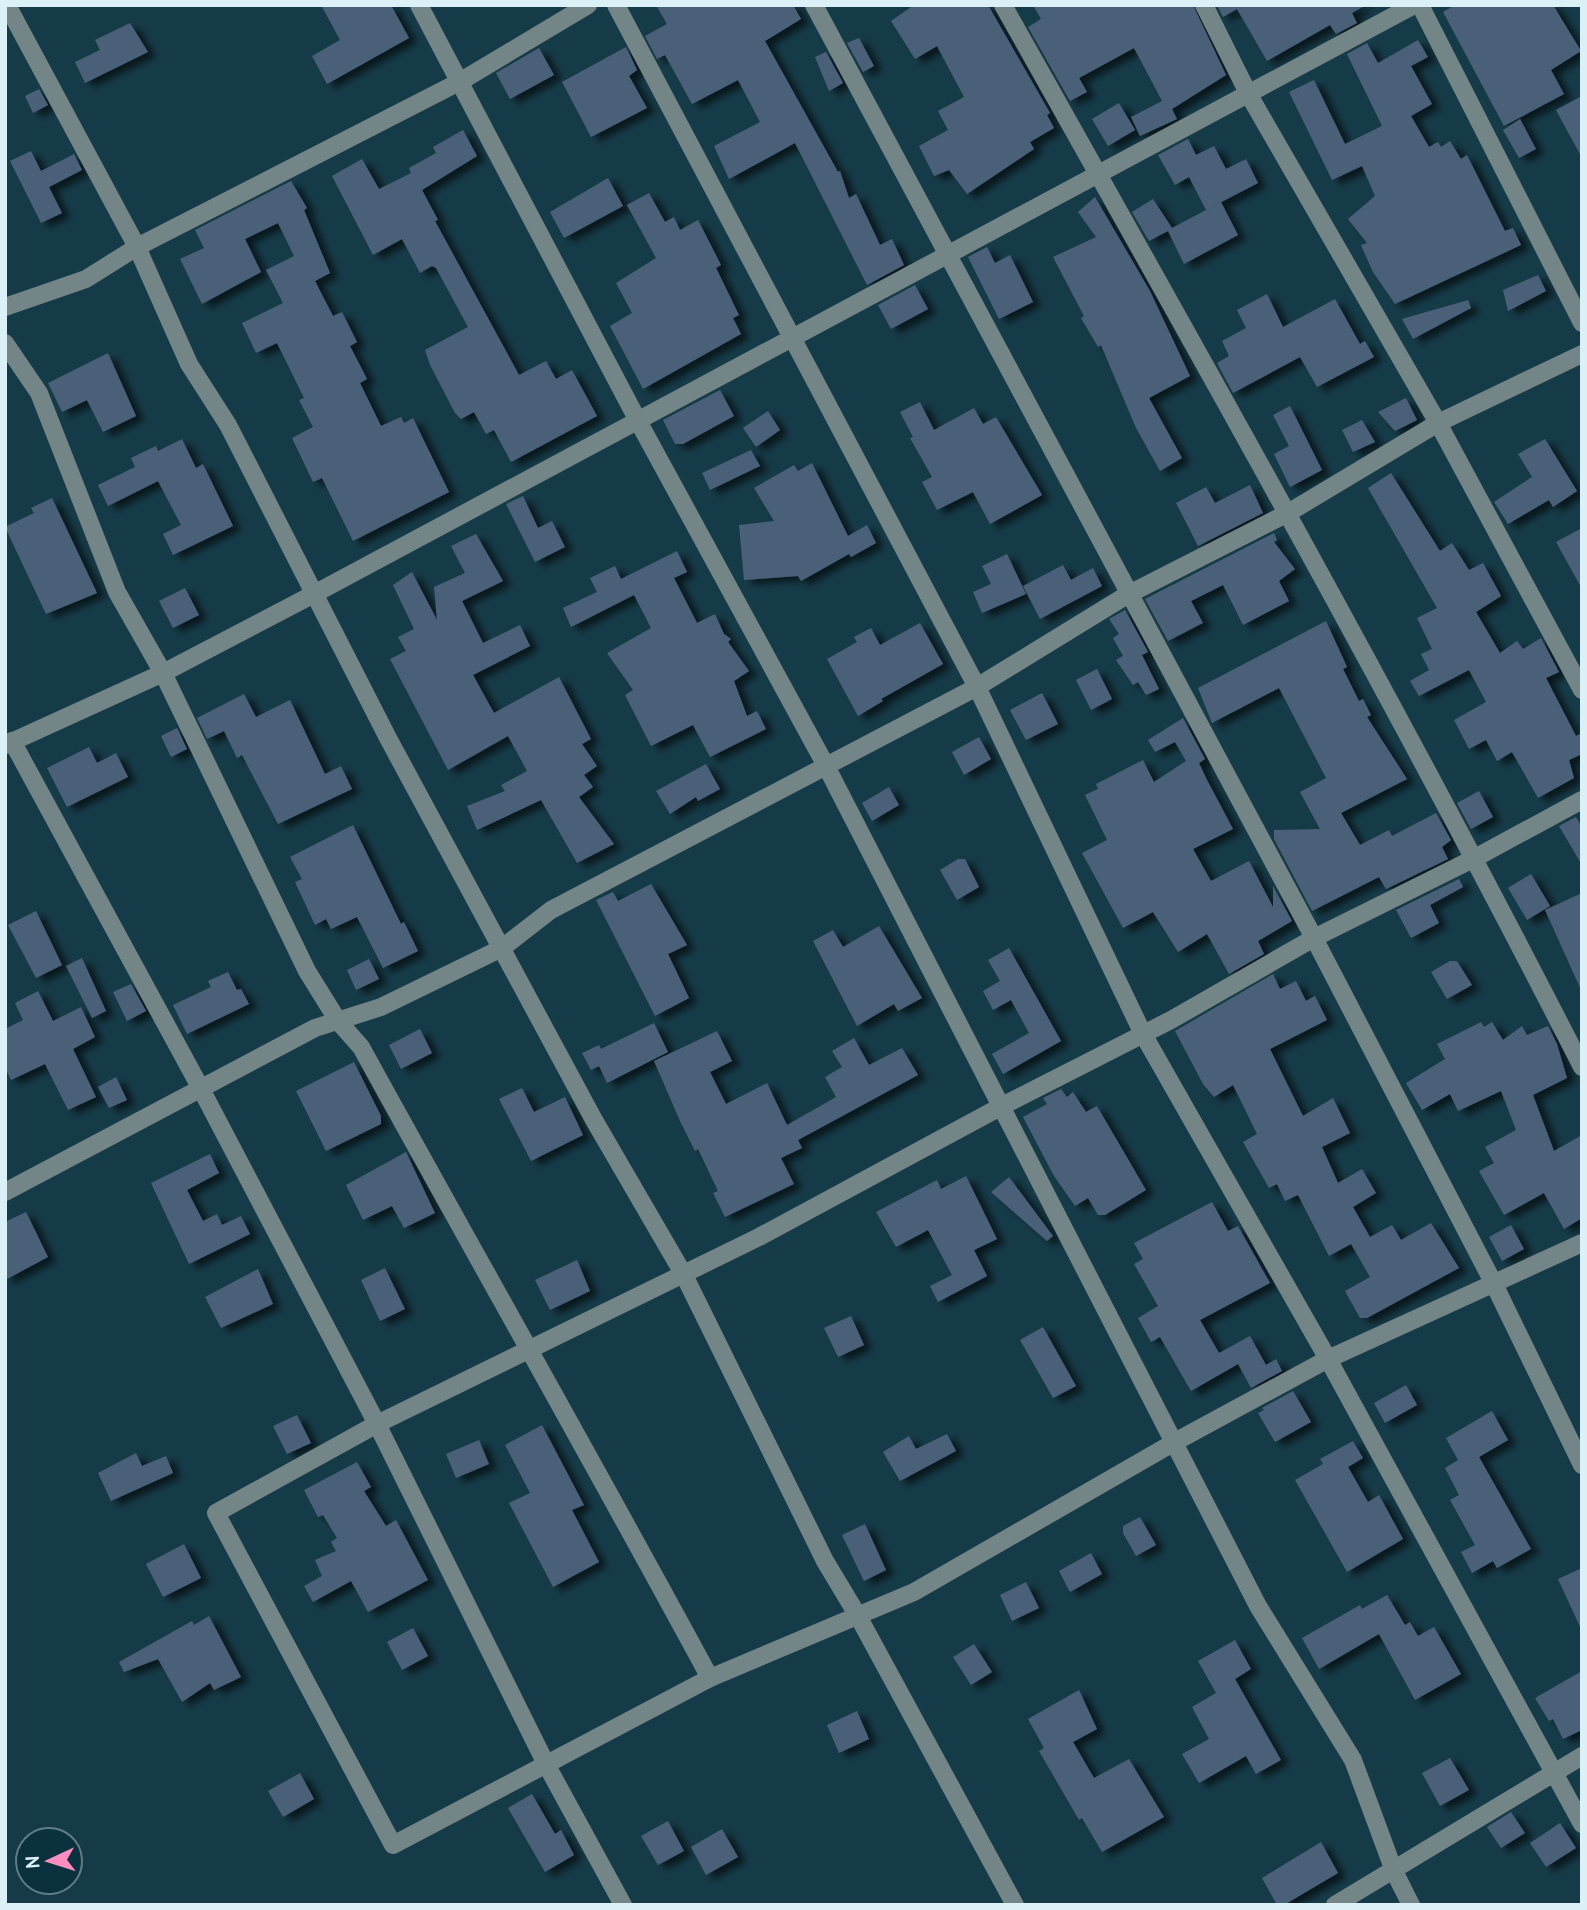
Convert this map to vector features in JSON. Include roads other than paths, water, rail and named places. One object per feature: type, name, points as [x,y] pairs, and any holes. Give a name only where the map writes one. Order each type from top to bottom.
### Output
[{"type":"street","points":[[7,5],[137,247],[188,363],[228,425],[314,594],[594,1120],[684,1275],[825,1561],[858,1616],[1015,1905]]},
{"type":"street","points":[[419,5],[637,419],[825,764],[1258,1606],[1353,1760],[1394,1871],[1411,1905]]},
{"type":"street","points":[[5,307],[86,279],[137,247],[461,81],[587,5]]},
{"type":"street","points":[[616,5],[977,687],[1143,1034],[1328,1359],[1582,1825]]},
{"type":"street","points":[[814,5],[1128,595],[1314,937],[1494,1284],[1582,1465]]},
{"type":"street","points":[[1003,5],[1288,513],[1475,858],[1582,1067]]},
{"type":"street","points":[[1204,5],[1249,95],[1438,423],[1582,690]]},
{"type":"street","points":[[622,1905],[546,1764],[377,1424],[200,1087],[8,743],[163,673],[314,594],[1414,5]]},
{"type":"street","points":[[1420,5],[1582,323]]},
{"type":"street","points":[[5,343],[39,393],[117,592],[163,673],[307,971],[338,1021],[361,1047],[528,1351],[606,1485],[710,1678]]},
{"type":"street","points":[[5,1192],[315,1028],[381,1007],[502,948],[551,910],[825,764],[977,687],[1128,595],[1288,513],[1438,423],[1582,354]]},
{"type":"street","points":[[1582,800],[1475,858],[1314,937],[1143,1034],[684,1275],[377,1424],[216,1513],[393,1845],[710,1678],[915,1592],[1173,1443],[1328,1359],[1582,1243]]},
{"type":"street","points":[[1335,1905],[1582,1756]]}]
